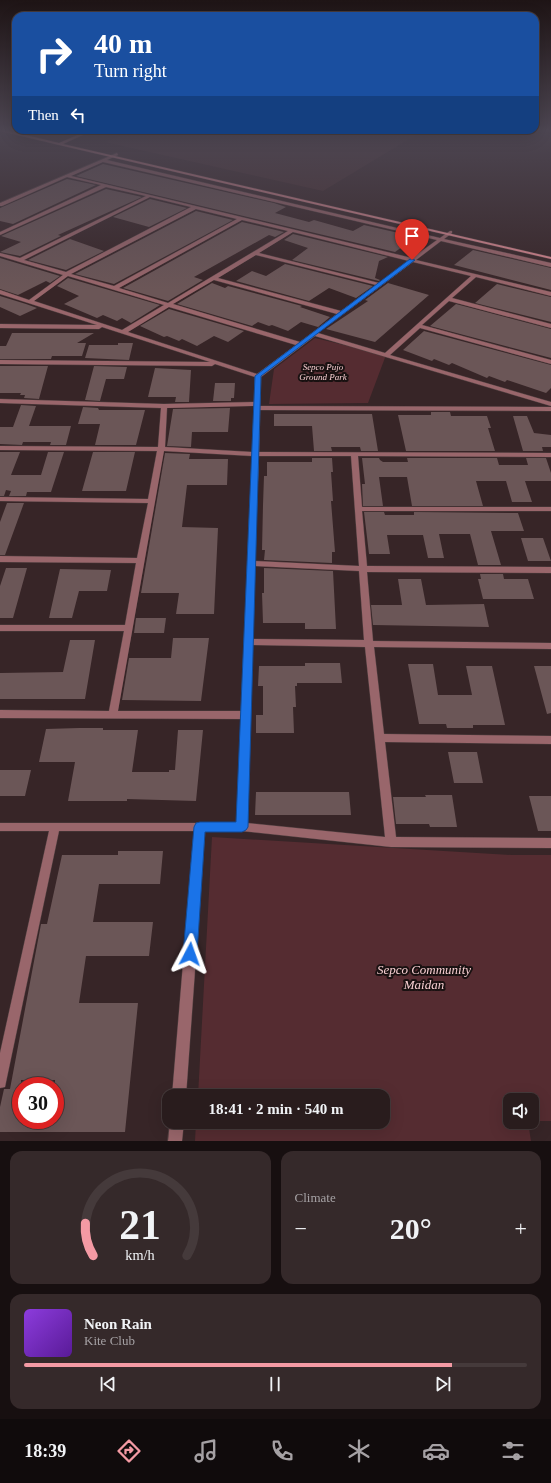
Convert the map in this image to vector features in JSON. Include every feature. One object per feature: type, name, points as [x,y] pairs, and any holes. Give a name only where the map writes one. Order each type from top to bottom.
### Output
[{"type":"street","points":[[0,205],[51,183]]},
{"type":"street","points":[[99,183],[551,294]]},
{"type":"street","points":[[201,183],[551,266]]},
{"type":"street","points":[[235,183],[551,256]]},
{"type":"street","points":[[0,234],[106,185]]},
{"type":"street","points":[[20,260],[150,196]]},
{"type":"street","points":[[30,302],[67,274],[195,207]]},
{"type":"street","points":[[115,288],[242,218]]},
{"type":"street","points":[[123,332],[292,230]]},
{"type":"street","points":[[258,376],[449,233]]},
{"type":"street","points":[[255,253],[380,284]]},
{"type":"street","points":[[0,254],[300,344]]},
{"type":"street","points":[[386,355],[475,275]]},
{"type":"street","points":[[213,278],[341,313]]},
{"type":"street","points":[[0,292],[258,376]]},
{"type":"street","points":[[449,299],[551,326]]},
{"type":"street","points":[[0,326],[107,327]]},
{"type":"street","points":[[419,326],[551,362]]},
{"type":"street","points":[[314,334],[551,404]]},
{"type":"street","points":[[0,362],[221,364]]},
{"type":"street","points":[[242,827],[258,376]]},
{"type":"street","points":[[0,401],[164,406],[551,408]]},
{"type":"street","points":[[113,715],[161,449],[164,406]]},
{"type":"street","points":[[0,448],[161,449],[255,454],[551,455]]},
{"type":"street","points":[[354,454],[369,644],[391,842]]},
{"type":"street","points":[[0,499],[152,501]]},
{"type":"street","points":[[358,508],[551,509]]},
{"type":"street","points":[[0,559],[141,561]]},
{"type":"street","points":[[252,563],[363,570],[551,570]]},
{"type":"street","points":[[0,628],[128,628]]},
{"type":"street","points":[[249,642],[551,646]]},
{"type":"street","points":[[0,714],[246,715]]},
{"type":"street","points":[[379,738],[551,740]]},
{"type":"street","points":[[0,827],[242,827],[391,842],[551,843]]},
{"type":"street","points":[[0,1082],[55,827]]},
{"type":"street","points":[[180,1089],[200,827]]},
{"type":"street","points":[[175,1141],[176,1129]]},
{"type":"shaded area","points":[[289,183],[336,183],[323,191]]},
{"type":"green space","name":"Sepco Pujo Ground Park","points":[[315,338],[386,355],[368,403],[269,404],[274,369]]},
{"type":"green space","name":"Sepco Community Maidan","points":[[212,837],[512,855],[551,855],[551,1121],[539,1121],[539,1093],[503,1093],[503,1129],[529,1129],[531,1141],[195,1141],[196,1129],[390,1129],[390,1089],[198,1089]]},
{"type":"building","points":[[57,183],[88,183],[96,185],[13,224],[0,221],[0,208]]},
{"type":"building","points":[[106,183],[187,183],[274,203],[286,207],[275,213],[309,222],[314,220],[353,231],[364,225],[416,237],[395,252]]},
{"type":"building","points":[[106,189],[142,197],[58,235],[61,236],[20,256],[0,252],[21,242],[1,236]]},
{"type":"building","points":[[150,199],[187,208],[149,227],[113,217]]},
{"type":"building","points":[[196,211],[233,220],[114,284],[75,274]]},
{"type":"building","points":[[242,222],[284,232],[275,237],[269,235],[194,277],[203,280],[168,301],[123,288]]},
{"type":"building","points":[[293,234],[388,257],[379,261],[375,278],[380,280],[292,260],[308,248],[284,240]]},
{"type":"building","points":[[70,239],[104,251],[66,270],[28,260]]},
{"type":"building","points":[[473,250],[551,268],[551,290],[454,265]]},
{"type":"building","points":[[0,258],[60,276],[50,283],[46,281],[18,295],[0,289]]},
{"type":"building","points":[[285,264],[373,286],[356,298],[329,288],[309,301],[236,281],[252,271],[266,276]]},
{"type":"building","points":[[68,278],[160,305],[131,323],[122,318],[117,321],[103,315],[97,318],[64,304],[79,296],[57,286]]},
{"type":"building","points":[[212,283],[225,288],[228,286],[302,306],[300,307],[330,317],[318,327],[301,322],[288,331],[258,322],[252,326],[177,304]]},
{"type":"building","points":[[388,283],[429,295],[375,342],[326,329],[368,301],[365,300]]},
{"type":"building","points":[[497,284],[551,297],[551,322],[475,303]]},
{"type":"building","points":[[0,296],[37,308],[20,316],[0,307]]},
{"type":"building","points":[[456,304],[551,329],[551,358],[430,326]]},
{"type":"building","points":[[169,309],[244,331],[228,342],[214,336],[197,346],[182,339],[179,341],[167,336],[164,337],[140,326]]},
{"type":"building","points":[[424,331],[551,365],[551,388],[546,393],[507,380],[505,382],[489,376],[487,378],[452,363],[449,365],[434,359],[432,361],[403,350]]},
{"type":"building","points":[[12,333],[94,333],[77,343],[86,343],[82,356],[52,356],[51,359],[0,359],[0,346],[6,346]]},
{"type":"building","points":[[118,343],[133,343],[129,360],[85,358],[89,345],[118,345]]},
{"type":"building","points":[[0,366],[48,366],[39,399],[24,398],[25,395],[20,395],[21,393],[0,393]]},
{"type":"building","points":[[94,366],[127,367],[124,379],[106,379],[100,401],[85,400]]},
{"type":"building","points":[[155,368],[191,370],[189,402],[175,402],[176,397],[148,397]]},
{"type":"building","points":[[215,383],[235,383],[234,398],[231,398],[231,401],[213,401]]},
{"type":"building","points":[[21,405],[36,406],[29,426],[71,426],[66,445],[50,445],[51,442],[23,442],[22,445],[0,444],[0,427],[13,427]]},
{"type":"building","points":[[83,407],[98,408],[99,410],[145,410],[136,445],[95,445],[100,424],[78,424]]},
{"type":"building","points":[[230,408],[228,432],[192,432],[191,447],[167,446],[173,409]]},
{"type":"building","points":[[431,412],[450,412],[451,416],[487,416],[491,428],[488,428],[495,451],[406,451],[398,415],[431,415]]},
{"type":"building","points":[[274,414],[372,414],[378,451],[361,451],[360,447],[331,447],[332,451],[314,451],[312,426],[274,426]]},
{"type":"building","points":[[513,416],[527,416],[534,433],[551,435],[551,447],[542,447],[543,451],[523,451]]},
{"type":"building","points":[[0,452],[20,452],[11,475],[41,475],[48,452],[64,452],[51,492],[27,492],[26,496],[9,496],[11,491],[6,490],[4,496],[0,496]]},
{"type":"building","points":[[93,452],[135,452],[126,491],[82,491]]},
{"type":"building","points":[[165,453],[190,454],[189,459],[228,459],[227,485],[187,485],[182,527],[218,528],[214,614],[176,614],[179,593],[141,593]]},
{"type":"building","points":[[312,458],[332,458],[333,472],[331,472],[333,501],[331,501],[335,552],[332,552],[332,563],[264,560],[265,550],[262,550],[263,505],[264,476],[267,476],[267,462],[312,462]]},
{"type":"building","points":[[362,458],[379,458],[383,462],[408,462],[407,458],[497,458],[499,465],[528,465],[526,458],[546,458],[551,473],[551,481],[525,481],[532,502],[512,502],[506,481],[476,481],[483,506],[412,506],[407,477],[379,477],[383,506],[363,506],[362,484],[365,484]]},
{"type":"building","points":[[7,503],[24,503],[5,555],[0,555],[0,522]]},
{"type":"building","points":[[364,512],[384,512],[385,515],[414,515],[414,512],[518,513],[524,531],[491,531],[501,565],[478,565],[470,534],[439,534],[444,558],[428,558],[423,535],[387,535],[390,554],[369,554]]},
{"type":"building","points":[[521,538],[543,538],[551,561],[528,561]]},
{"type":"building","points":[[6,568],[27,568],[13,618],[0,618],[0,586]]},
{"type":"building","points":[[264,568],[333,571],[336,629],[305,629],[305,623],[263,623],[262,593],[264,593]]},
{"type":"building","points":[[60,569],[111,570],[107,591],[79,591],[72,618],[49,618]]},
{"type":"building","points":[[480,574],[503,574],[504,579],[528,579],[534,599],[483,599],[478,579],[481,579]]},
{"type":"building","points":[[398,579],[421,579],[426,605],[484,604],[489,627],[373,625],[371,605],[402,605]]},
{"type":"building","points":[[136,618],[166,618],[164,633],[134,633]]},
{"type":"building","points":[[173,638],[209,638],[201,701],[122,700],[129,658],[171,658]]},
{"type":"building","points":[[70,640],[95,640],[85,699],[0,699],[0,673],[63,672]]},
{"type":"building","points":[[305,663],[340,663],[342,683],[297,683],[297,686],[295,686],[296,707],[293,707],[294,733],[256,733],[256,715],[263,715],[263,686],[258,686],[259,666],[305,666]]},
{"type":"building","points":[[408,664],[433,664],[438,695],[472,695],[466,666],[492,666],[505,725],[473,725],[473,728],[447,728],[446,724],[419,724]]},
{"type":"building","points":[[534,666],[551,666],[551,713],[547,714]]},
{"type":"building","points":[[79,728],[138,730],[132,772],[169,772],[169,770],[175,770],[178,730],[203,730],[196,801],[127,799],[127,801],[68,801],[75,762],[39,762],[46,729]]},
{"type":"building","points":[[448,752],[477,752],[483,783],[454,783]]},
{"type":"building","points":[[0,770],[31,770],[25,796],[0,796]]},
{"type":"building","points":[[256,792],[349,792],[351,815],[255,815]]},
{"type":"building","points":[[425,795],[452,795],[457,827],[430,827],[429,824],[396,824],[393,797],[426,797]]},
{"type":"building","points":[[529,796],[551,796],[551,831],[538,831]]},
{"type":"building","points":[[118,851],[163,851],[160,884],[99,884],[93,922],[153,922],[149,956],[86,956],[79,1003],[138,1003],[125,1132],[0,1132],[0,1107],[4,1089],[10,1089],[12,1078],[12,1129],[64,1129],[64,1077],[12,1077],[41,924],[47,924],[62,855],[118,855]]},
{"type":"route","points":[[190,954],[200,827],[242,827],[258,376],[412,260]]}]
